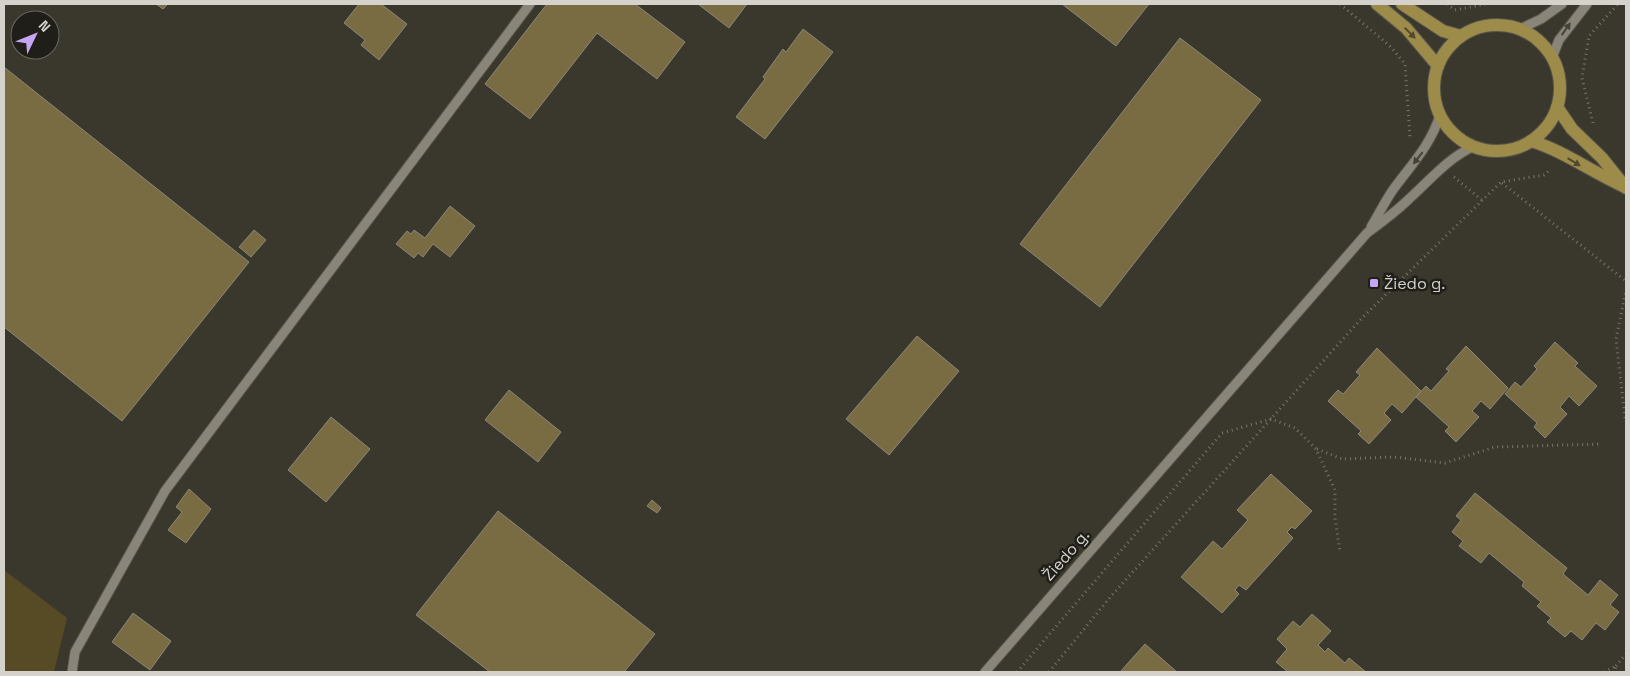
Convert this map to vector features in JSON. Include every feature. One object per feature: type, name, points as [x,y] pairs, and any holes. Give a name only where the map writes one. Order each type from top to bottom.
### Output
[{"type":"main road","points":[[1377,4],[1406,28],[1438,66]]},
{"type":"main road","points":[[1402,4],[1443,31],[1461,36]]},
{"type":"main road","points":[[1500,25],[1520,29],[1544,46],[1552,58],[1559,82],[1557,107],[1551,120],[1531,141],[1503,151],[1474,146],[1460,139],[1449,129],[1440,115],[1435,100],[1434,83],[1443,54],[1461,36],[1480,27],[1500,25]]},
{"type":"main road","points":[[1557,107],[1582,140],[1602,158],[1626,187]]},
{"type":"main road","points":[[1531,141],[1549,146],[1591,171],[1626,187]]},
{"type":"street","points":[[72,672],[75,652],[166,491],[530,4]]},
{"type":"street","points":[[1520,29],[1541,19],[1562,4]]},
{"type":"street","points":[[1552,58],[1559,40],[1587,4]]},
{"type":"street","name":"Žiedo g.","points":[[985,672],[1367,233],[1394,189],[1423,152],[1434,133],[1440,115]]},
{"type":"street","name":"Žiedo g.","points":[[1367,233],[1410,199],[1441,167],[1458,154],[1474,146]]},
{"type":"path","points":[[1340,4],[1391,47],[1405,64],[1410,141],[1423,152]]},
{"type":"path","points":[[1447,4],[1455,10],[1486,4]]},
{"type":"path","points":[[1582,140],[1594,127],[1582,78],[1589,36],[1618,4]]},
{"type":"path","points":[[1049,672],[1112,594],[1362,318],[1501,182],[1544,175],[1566,157]]},
{"type":"path","points":[[1441,167],[1482,200]]},
{"type":"path","points":[[1501,182],[1626,281]]},
{"type":"path","points":[[1625,418],[1616,339],[1626,290]]},
{"type":"path","points":[[1017,672],[1222,433],[1271,419],[1294,428],[1316,449],[1335,490],[1335,518],[1340,552]]},
{"type":"path","points":[[1316,449],[1342,459],[1394,457],[1445,463],[1495,447],[1602,444]]},
{"type":"path","points":[[1614,672],[1616,666],[1626,654]]},
{"type":"path","points":[[1604,672],[1616,666]]},
{"type":"shaded area","points":[[4,570],[67,618],[54,672],[4,672]]},
{"type":"building","points":[[156,4],[168,4],[163,9]]},
{"type":"building","points":[[359,4],[381,4],[407,24],[379,60],[361,45],[365,40],[344,23]]},
{"type":"building","points":[[547,4],[635,4],[685,42],[657,79],[597,33],[530,119],[485,84]]},
{"type":"building","points":[[698,4],[747,4],[729,28]]},
{"type":"building","points":[[1062,4],[1149,4],[1116,46]]},
{"type":"building","points":[[803,29],[833,52],[765,139],[736,117],[765,79],[763,77],[783,49],[786,52]]},
{"type":"building","points":[[1180,38],[1261,100],[1100,307],[1020,244]]},
{"type":"building","points":[[4,67],[249,262],[122,421],[4,327]]},
{"type":"building","points":[[450,206],[475,226],[450,257],[433,244],[423,257],[418,253],[414,258],[396,244],[407,231],[411,234],[414,230],[425,238]]},
{"type":"building","points":[[254,230],[266,240],[251,257],[239,247]]},
{"type":"building","points":[[917,336],[959,371],[889,455],[846,419]]},
{"type":"building","points":[[1555,342],[1578,363],[1575,366],[1597,386],[1579,406],[1569,396],[1560,407],[1567,414],[1545,438],[1534,427],[1537,423],[1505,394],[1515,382],[1521,387],[1537,369],[1534,366]]},
{"type":"building","points":[[1466,346],[1508,388],[1490,409],[1481,401],[1472,411],[1479,417],[1456,442],[1445,431],[1449,427],[1416,397],[1426,386],[1431,391],[1449,371],[1446,369]]},
{"type":"building","points":[[1377,348],[1421,391],[1402,413],[1392,404],[1384,413],[1391,420],[1369,444],[1358,434],[1361,431],[1328,401],[1338,390],[1343,394],[1360,375],[1356,372]]},
{"type":"building","points":[[509,390],[561,432],[538,462],[485,420]]},
{"type":"building","points":[[331,417],[370,449],[326,502],[288,470]]},
{"type":"building","points":[[1271,474],[1312,511],[1295,529],[1292,527],[1287,532],[1293,538],[1246,590],[1239,585],[1235,590],[1239,594],[1222,613],[1181,577],[1213,541],[1222,549],[1248,520],[1237,510]]},
{"type":"building","points":[[189,489],[211,509],[186,543],[168,530],[182,512],[176,507]]},
{"type":"building","points":[[1475,493],[1567,568],[1563,574],[1588,595],[1600,580],[1618,595],[1610,605],[1619,612],[1605,630],[1596,623],[1582,640],[1571,631],[1565,637],[1547,622],[1551,618],[1537,606],[1541,602],[1522,586],[1524,582],[1489,553],[1481,563],[1459,546],[1463,541],[1452,532],[1461,520],[1456,516]]},
{"type":"building","points":[[652,500],[661,508],[657,513],[647,506]]},
{"type":"building","points":[[498,511],[655,634],[624,672],[490,672],[416,615]]},
{"type":"building","points":[[133,613],[171,641],[150,670],[112,642]]},
{"type":"building","points":[[1312,614],[1331,631],[1318,645],[1325,652],[1328,648],[1345,663],[1349,658],[1366,672],[1288,672],[1276,662],[1287,649],[1277,639],[1293,621],[1300,627]]},
{"type":"building","points":[[1145,644],[1177,672],[1120,672]]},
{"type":"place","name":"Žiedo g.","points":[[1374,283]]}]
